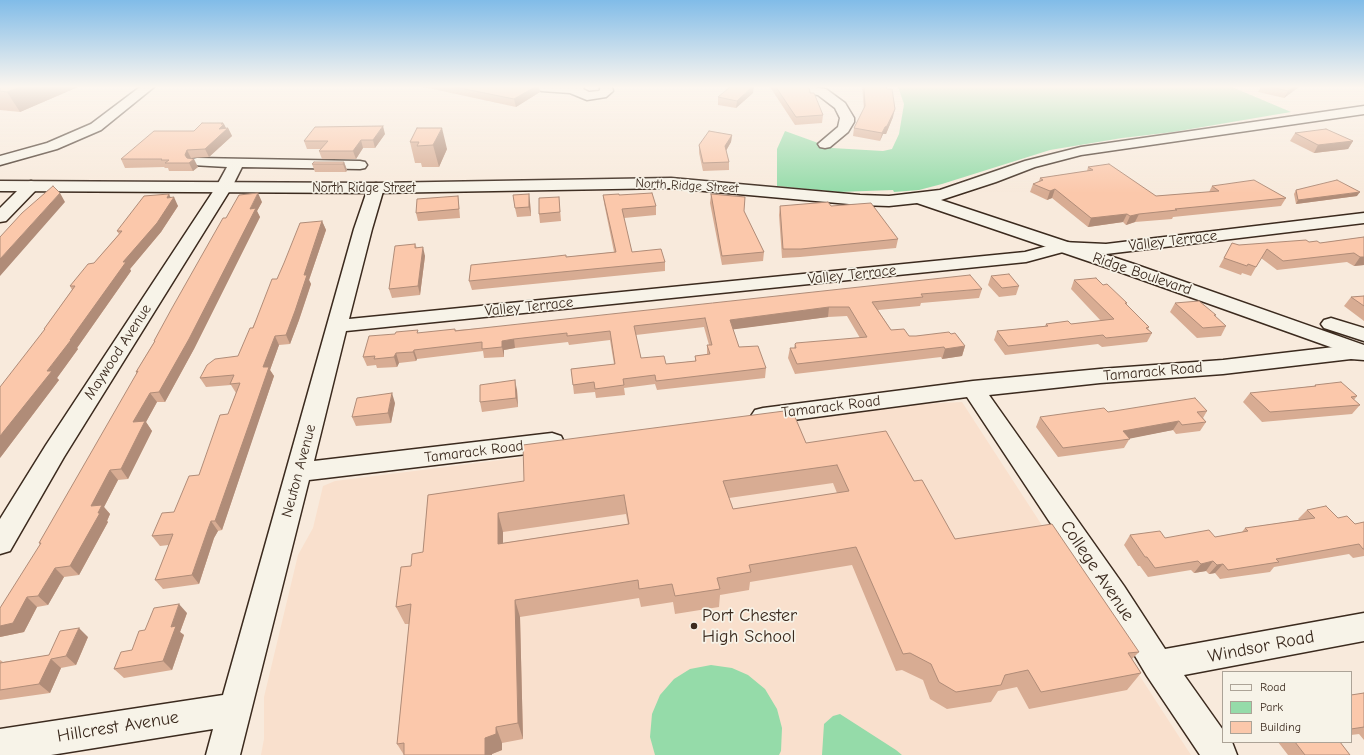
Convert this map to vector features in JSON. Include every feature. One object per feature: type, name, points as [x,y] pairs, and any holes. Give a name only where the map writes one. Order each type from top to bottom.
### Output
[{"type":"street","points":[[0,161],[52,146],[96,127],[102,122]]},
{"type":"street","points":[[825,144],[843,129],[847,122]]},
{"type":"street","name":"North Ridge Street","points":[[0,186],[376,188],[671,184],[703,185],[860,200],[889,201],[946,194],[1030,164],[1068,154],[1123,144],[1277,122]]},
{"type":"street","points":[[197,162],[360,165],[342,188]]},
{"type":"street","name":"Maywood Avenue","points":[[0,543],[54,451],[224,187],[237,163]]},
{"type":"street","points":[[2,213],[31,186]]},
{"type":"street","name":"Neuton Avenue","points":[[223,755],[363,229],[376,188]]},
{"type":"street","name":"Ridge Boulevard","points":[[946,194],[1364,335]]},
{"type":"street","name":"Ridge Boulevard","points":[[919,198],[1126,268],[1364,352]]},
{"type":"street","name":"Valley Terrace","points":[[338,326],[1026,257],[1062,247],[1106,248],[1364,218]]},
{"type":"street","name":"Tamarack Road","points":[[742,418],[973,389],[1223,367],[1351,352],[1364,352]]},
{"type":"street","name":"College Avenue","points":[[973,389],[1114,595],[1158,665],[1220,755]]},
{"type":"street","name":"Tamarack Road","points":[[299,472],[572,440]]},
{"type":"street","name":"Windsor Road","points":[[1158,665],[1364,627]]},
{"type":"street","name":"Hillcrest Avenue","points":[[0,746],[236,709]]},
{"type":"shaded area","name":"Port Chester High School","points":[[962,402],[1191,755],[261,755],[264,739],[264,697],[298,555],[313,528],[323,486],[335,481],[920,404]]},
{"type":"green space","points":[[901,122],[1231,122],[1050,150],[919,190],[894,192],[893,190],[839,192],[777,186],[777,149],[785,131],[832,148],[883,151],[892,149],[899,134]]},
{"type":"green space","points":[[711,665],[732,668],[748,675],[765,689],[777,709],[782,728],[781,751],[779,755],[655,755],[650,737],[652,714],[660,695],[674,679],[690,669]]},
{"type":"green space","points":[[840,714],[902,755],[822,755],[824,724],[833,716]]},
{"type":"building","points":[[857,122],[889,122],[882,133],[854,128]]},
{"type":"building","points":[[202,123],[223,123],[221,124],[224,124],[219,129],[228,128],[205,149],[187,150],[185,155],[187,158],[194,159],[189,163],[165,163],[169,160],[161,160],[162,159],[121,159],[154,131],[194,131]]},
{"type":"building","points":[[383,126],[373,140],[361,140],[353,151],[319,151],[328,141],[304,141],[315,127]]},
{"type":"building","points":[[417,128],[442,128],[433,145],[417,146],[419,142],[410,142]]},
{"type":"building","points":[[1326,129],[1353,141],[1318,145],[1295,133]]},
{"type":"building","points":[[709,131],[732,135],[725,146],[729,162],[703,163],[699,145]]},
{"type":"building","points":[[314,162],[344,162],[343,164],[312,164]]},
{"type":"building","points":[[1109,164],[1156,196],[1219,191],[1212,186],[1254,180],[1286,198],[1175,209],[1177,210],[1130,216],[1127,214],[1091,218],[1055,189],[1050,191],[1033,184],[1043,180],[1040,178],[1093,170],[1088,167]]},
{"type":"building","points":[[1337,180],[1360,192],[1298,200],[1296,190]]},
{"type":"building","points":[[53,186],[60,193],[0,259],[0,237],[22,213]]},
{"type":"building","points":[[258,193],[250,209],[256,208],[189,339],[159,392],[150,393],[133,422],[145,421],[121,469],[110,470],[91,506],[102,505],[98,513],[100,513],[70,566],[55,568],[38,596],[27,597],[13,623],[0,626],[0,608],[41,543],[39,543],[155,341],[223,218],[226,218],[239,195]]},
{"type":"building","points":[[652,193],[656,206],[622,209],[632,252],[661,249],[665,262],[469,281],[471,265],[566,255],[566,257],[616,252],[603,195]]},
{"type":"building","points":[[169,194],[167,198],[174,197],[157,223],[123,262],[126,262],[71,340],[47,371],[52,371],[0,436],[0,387],[45,329],[75,286],[70,286],[88,264],[94,263],[122,231],[117,231],[144,196]]},
{"type":"building","points":[[529,194],[529,207],[515,208],[513,195]]},
{"type":"building","points":[[711,194],[745,197],[744,211],[764,252],[722,256]]},
{"type":"building","points":[[458,196],[459,209],[416,213],[417,199]]},
{"type":"building","points":[[559,197],[560,212],[539,214],[539,198]]},
{"type":"building","points":[[828,202],[831,206],[871,203],[898,239],[801,249],[783,249],[780,206]]},
{"type":"building","points":[[322,221],[304,275],[307,275],[295,311],[286,335],[275,336],[263,367],[269,367],[251,419],[215,521],[211,521],[192,575],[155,580],[173,534],[152,536],[162,513],[174,512],[189,476],[199,475],[220,415],[228,414],[240,383],[230,384],[234,375],[200,378],[207,365],[215,359],[238,356],[250,328],[253,328],[272,279],[277,279],[300,223]]},
{"type":"building","points":[[1364,237],[1364,257],[1360,257],[1354,253],[1283,261],[1267,249],[1256,267],[1248,264],[1247,266],[1224,258],[1232,243],[1239,245],[1306,240],[1309,242],[1317,241],[1320,243]]},
{"type":"building","points":[[415,244],[415,248],[423,247],[418,286],[389,289],[395,246]]},
{"type":"building","points":[[1009,274],[1019,286],[1002,288],[991,276]]},
{"type":"building","points":[[970,275],[982,289],[921,294],[923,297],[872,302],[891,330],[904,329],[909,336],[949,332],[951,334],[955,333],[965,346],[945,349],[944,347],[797,364],[790,348],[796,348],[796,343],[867,337],[849,307],[829,307],[730,320],[739,347],[758,346],[766,368],[656,381],[655,375],[623,379],[624,385],[595,389],[594,382],[573,385],[571,369],[615,364],[610,331],[567,336],[567,333],[514,339],[502,341],[502,347],[482,349],[482,342],[396,353],[394,357],[374,359],[375,356],[363,357],[369,336],[418,330],[417,333],[455,329],[455,331]],"holes":[[[705,318],[712,345],[707,345],[710,354],[695,356],[696,361],[666,364],[664,356],[641,358],[634,326]]]},
{"type":"building","points":[[1096,278],[1103,285],[1107,284],[1127,303],[1125,303],[1149,327],[1146,328],[1152,333],[1106,338],[1103,335],[1008,346],[997,331],[1048,326],[1046,324],[1068,321],[1071,324],[1114,319],[1074,280]]},
{"type":"building","points":[[1364,296],[1364,306],[1351,297]]},
{"type":"building","points":[[1199,301],[1216,315],[1214,315],[1226,326],[1203,328],[1175,303]]},
{"type":"building","points":[[515,380],[516,398],[480,402],[480,385]]},
{"type":"building","points":[[1341,382],[1357,396],[1351,397],[1360,405],[1270,412],[1250,393],[1316,386],[1315,385]]},
{"type":"building","points":[[392,393],[388,413],[352,417],[357,398]]},
{"type":"building","points":[[1195,398],[1207,411],[1197,412],[1206,422],[1182,425],[1179,421],[1123,431],[1130,439],[1063,448],[1040,417],[1104,408],[1108,412]]},
{"type":"building","points":[[792,410],[806,443],[886,431],[914,481],[922,480],[955,539],[1052,524],[1139,652],[1128,653],[1141,673],[1041,692],[1028,670],[1005,675],[1001,685],[956,692],[939,682],[931,664],[910,653],[903,654],[856,547],[749,565],[751,572],[717,578],[720,589],[675,596],[672,584],[639,589],[638,580],[515,600],[518,723],[496,727],[496,734],[485,738],[485,755],[404,755],[404,743],[397,744],[411,604],[396,607],[401,567],[411,566],[412,554],[423,552],[428,495],[524,481],[523,445]],"holes":[[[837,465],[849,491],[733,509],[723,481]],[[624,495],[629,524],[498,544],[498,513]]]},
{"type":"building","points":[[1326,506],[1338,518],[1347,516],[1355,524],[1364,522],[1364,549],[1359,544],[1276,559],[1279,562],[1228,570],[1223,564],[1217,565],[1213,561],[1201,564],[1198,561],[1155,568],[1147,557],[1145,557],[1130,535],[1160,531],[1165,538],[1209,530],[1215,537],[1248,531],[1245,528],[1315,518],[1307,510]]},
{"type":"building","points":[[179,604],[171,627],[176,626],[163,661],[114,669],[121,652],[132,650],[139,631],[145,630],[154,608]]},
{"type":"building","points":[[79,628],[66,656],[51,659],[39,684],[0,690],[0,663],[49,655],[60,631]]},
{"type":"building","points":[[1364,693],[1364,727],[1352,729],[1352,695]]},
{"type":"building","points":[[1296,743],[1341,743],[1350,755],[1305,755]]},
{"type":"place","name":"Port Chester High School","points":[[694,626]]}]
